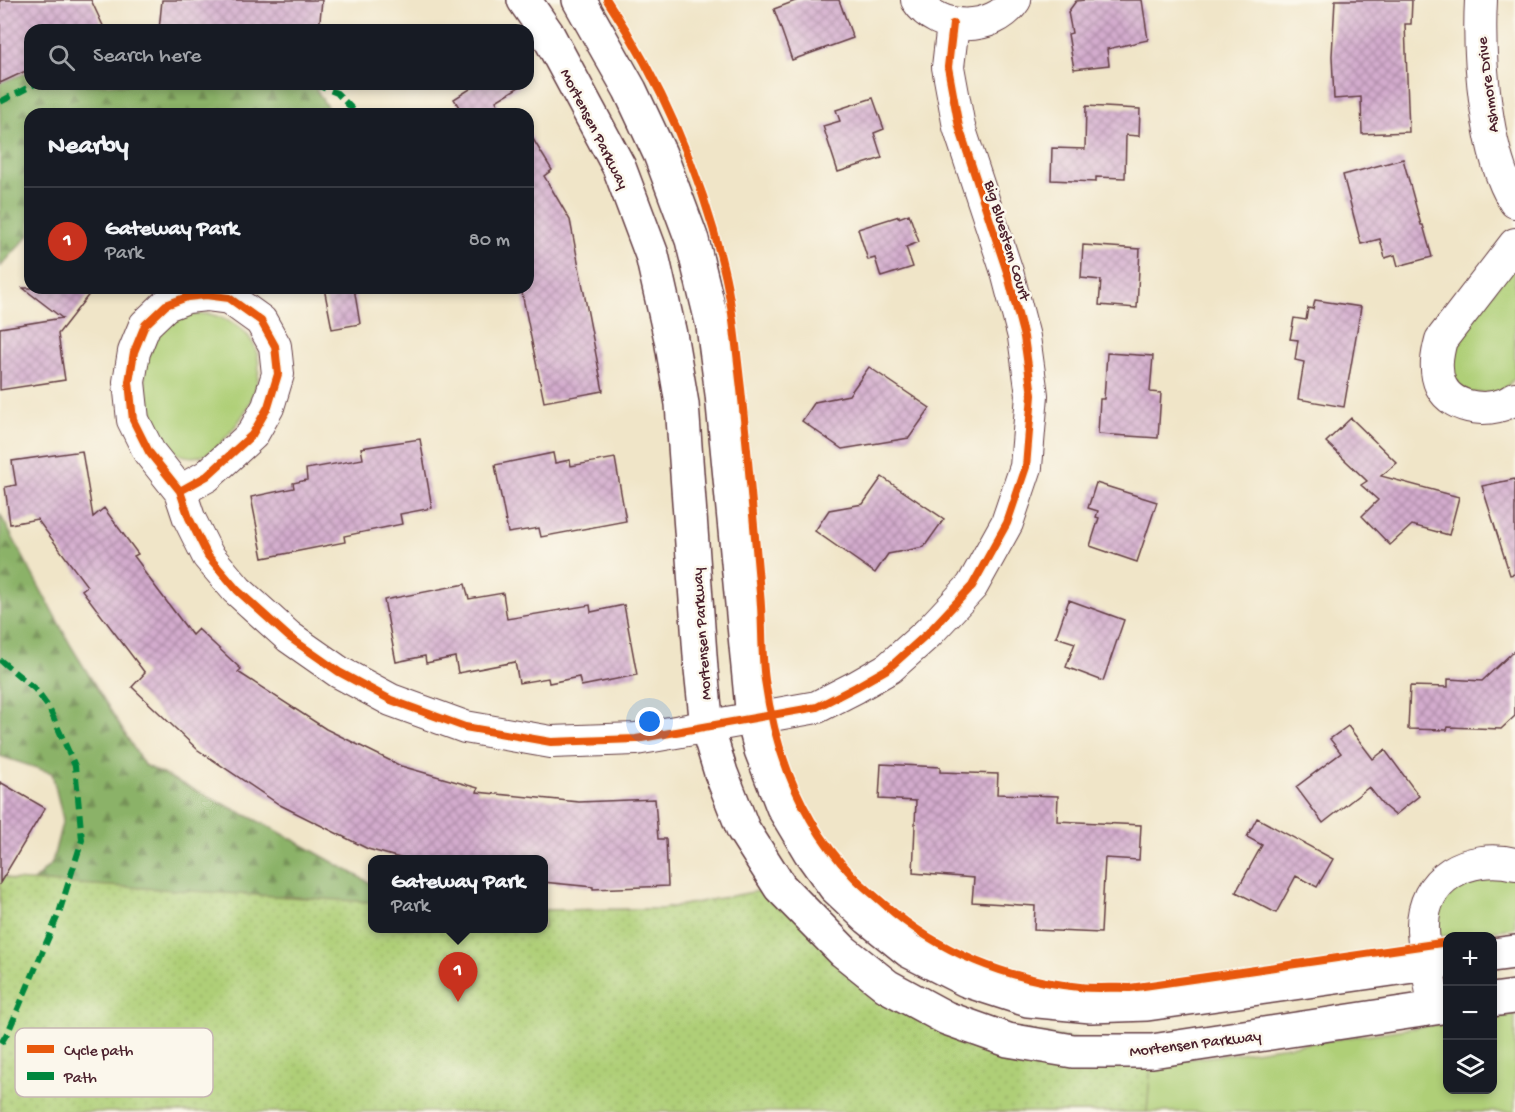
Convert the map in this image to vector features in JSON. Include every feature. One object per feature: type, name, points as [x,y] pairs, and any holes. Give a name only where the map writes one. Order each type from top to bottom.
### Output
[{"type":"street","name":"Mortensen Parkway","points":[[524,0],[547,33],[619,167],[652,255],[671,339],[682,404],[707,727],[721,772],[743,828],[780,887],[843,951],[887,986],[946,1018],[1008,1040],[1073,1051],[1152,1051],[1441,1007]]},
{"type":"street","points":[[579,0],[630,90],[660,154],[692,240],[713,326],[722,394],[753,719],[761,750],[783,807],[810,852],[835,887],[868,918],[909,951],[966,980],[1028,1000],[1090,1006],[1147,1004],[1438,962]]},
{"type":"street","points":[[917,0],[935,17],[953,24],[974,25],[994,19],[1015,0]]},
{"type":"street","name":"Ashmore Drive","points":[[1481,0],[1479,33],[1491,138],[1507,190],[1515,202]]},
{"type":"street","name":"Big Bluestem Court","points":[[180,491],[189,518],[208,556],[237,590],[289,637],[339,672],[391,700],[465,727],[551,742],[636,738],[817,707],[889,668],[928,633],[972,586],[1007,523],[1026,467],[1032,395],[1024,337],[1007,272],[959,127],[948,67],[953,24]]},
{"type":"street","points":[[1515,244],[1441,340],[1436,356],[1441,386],[1452,399],[1470,406],[1484,408],[1500,407],[1515,398]]},
{"type":"street","points":[[206,295],[229,298],[261,321],[275,346],[278,374],[268,407],[252,435],[207,476],[180,491],[149,452],[133,420],[129,382],[134,352],[145,325],[166,305],[187,297],[206,295]]},
{"type":"street","points":[[1441,1007],[1438,962],[1423,930],[1428,904],[1436,887],[1447,874],[1463,866],[1481,861],[1502,861],[1515,864]]},
{"type":"street","points":[[1497,954],[1515,952]]},
{"type":"street","points":[[1497,999],[1515,997]]},
{"type":"green space","points":[[24,74],[24,90],[317,90],[327,108],[24,108],[24,241],[0,267],[0,82]]},
{"type":"green space","points":[[1515,263],[1515,378],[1500,393],[1465,393],[1450,374],[1449,349]]},
{"type":"green space","points":[[210,314],[231,322],[245,333],[254,346],[258,361],[258,377],[245,411],[217,447],[200,456],[180,455],[173,451],[163,439],[153,416],[145,384],[146,365],[157,337],[170,323],[184,317]]},
{"type":"green space","points":[[0,514],[71,646],[144,765],[272,828],[368,882],[368,933],[548,933],[548,910],[662,909],[740,895],[869,1001],[5,908],[52,863],[63,819],[52,773],[0,756]]},
{"type":"green space","points":[[0,874],[12,880],[368,902],[368,933],[548,933],[548,910],[662,909],[780,887],[946,1018],[1152,1051],[1147,1112],[0,1112]]},
{"type":"green space","points":[[1475,875],[1515,877],[1515,928],[1481,932],[1443,932],[1443,936],[1438,937],[1438,915],[1448,890]]},
{"type":"green space","points":[[1515,1014],[1515,1112],[1043,1112],[1096,1070],[1240,1053],[1443,1024],[1443,1094],[1497,1094],[1497,1016]]},
{"type":"building","points":[[0,0],[91,0],[102,24],[24,24],[24,72],[0,83]]},
{"type":"building","points":[[162,0],[322,0],[320,24],[160,24]]},
{"type":"building","points":[[798,0],[839,0],[853,38],[792,60],[774,9]]},
{"type":"building","points":[[1142,0],[1148,40],[1107,49],[1109,65],[1074,69],[1068,34],[1072,33],[1068,12],[1076,1]]},
{"type":"building","points":[[1335,0],[1412,0],[1411,24],[1405,24],[1409,132],[1362,134],[1361,97],[1334,99],[1332,56]]},
{"type":"building","points":[[468,90],[514,90],[496,101],[500,108],[459,108],[454,99]]},
{"type":"building","points":[[873,98],[884,129],[874,133],[882,158],[838,172],[823,126],[840,121],[836,110]]},
{"type":"building","points":[[1086,106],[1140,109],[1139,136],[1126,135],[1125,178],[1096,177],[1096,182],[1051,180],[1052,148],[1085,149]]},
{"type":"building","points":[[534,141],[552,170],[544,176],[570,220],[603,391],[544,402],[522,294],[534,294]]},
{"type":"building","points":[[1403,159],[1432,257],[1398,266],[1395,255],[1385,258],[1380,239],[1361,244],[1343,175]]},
{"type":"building","points":[[909,214],[919,242],[906,247],[913,267],[881,277],[875,258],[868,260],[858,229]]},
{"type":"building","points":[[1083,245],[1140,249],[1137,308],[1099,305],[1101,280],[1081,278]]},
{"type":"building","points":[[31,294],[89,294],[58,334],[65,380],[0,390],[0,328],[62,318]]},
{"type":"building","points":[[325,294],[355,294],[360,324],[332,329]]},
{"type":"building","points":[[1315,300],[1361,307],[1344,407],[1298,399],[1304,362],[1295,360],[1298,340],[1290,339],[1294,318],[1306,320],[1308,308],[1313,309]]},
{"type":"building","points":[[1107,353],[1153,356],[1150,392],[1161,393],[1158,438],[1098,434],[1100,399],[1104,399]]},
{"type":"building","points":[[869,367],[930,408],[909,438],[842,449],[802,421],[815,402],[849,395]]},
{"type":"building","points":[[1351,418],[1397,463],[1381,476],[1459,497],[1449,535],[1412,525],[1390,545],[1362,516],[1378,500],[1361,485],[1367,481],[1326,442]]},
{"type":"building","points":[[420,439],[432,508],[400,514],[402,524],[344,536],[345,542],[263,558],[251,497],[294,488],[293,483],[307,480],[306,469],[363,459],[361,448]]},
{"type":"building","points":[[82,451],[93,517],[104,508],[138,554],[134,556],[142,569],[192,635],[198,629],[241,669],[238,672],[326,729],[401,766],[478,788],[477,792],[579,802],[655,799],[658,839],[666,839],[668,886],[593,889],[593,887],[548,882],[548,855],[389,855],[368,849],[280,805],[198,750],[132,687],[145,673],[82,590],[87,586],[37,519],[10,524],[5,487],[16,485],[12,461]]},
{"type":"building","points":[[553,453],[555,463],[570,460],[571,466],[615,458],[626,521],[541,537],[539,528],[508,533],[495,465]]},
{"type":"building","points":[[882,477],[944,519],[924,547],[888,554],[875,573],[815,531],[829,510],[863,504]]},
{"type":"building","points":[[1515,479],[1515,574],[1510,575],[1482,486]]},
{"type":"building","points":[[1096,483],[1157,502],[1137,562],[1090,546],[1099,518],[1096,517],[1098,511],[1088,508]]},
{"type":"building","points":[[465,584],[469,599],[503,593],[507,619],[590,605],[591,612],[624,605],[637,675],[581,686],[579,677],[549,683],[548,678],[519,683],[515,662],[458,673],[455,657],[426,663],[425,656],[396,662],[384,600]]},
{"type":"building","points":[[1069,600],[1124,620],[1103,681],[1066,667],[1075,643],[1056,637]]},
{"type":"building","points":[[1515,650],[1515,716],[1501,729],[1448,727],[1447,730],[1408,729],[1410,686],[1448,687],[1448,679],[1482,681]]},
{"type":"building","points":[[1348,726],[1373,759],[1385,750],[1419,796],[1395,815],[1384,806],[1369,787],[1323,823],[1296,787],[1341,753],[1330,739]]},
{"type":"building","points":[[881,764],[940,767],[940,772],[998,774],[997,794],[1058,796],[1057,821],[1141,825],[1139,860],[1105,858],[1101,933],[1034,930],[1035,906],[972,902],[974,878],[913,873],[916,801],[879,799]]},
{"type":"building","points":[[0,782],[45,808],[0,883]]},
{"type":"building","points":[[1257,818],[1333,859],[1317,887],[1296,876],[1276,913],[1236,892],[1262,845],[1247,837]]},
{"type":"marked path","points":[[0,102],[24,90]]},
{"type":"marked path","points":[[329,90],[337,93],[351,108]]},
{"type":"marked path","points":[[0,660],[35,689],[49,708],[75,766],[82,840],[59,913],[9,1030],[0,1045]]},
{"type":"cycle path","points":[[607,0],[644,62],[677,128],[714,231],[726,281],[736,343],[760,593],[764,669],[770,707],[783,759],[805,809],[818,832],[852,875],[905,921],[951,950],[975,961],[1027,978],[1080,987],[1130,988],[1443,943]]},
{"type":"cycle path","points":[[180,491],[207,476],[252,435],[268,407],[278,374],[275,346],[261,321],[229,298],[206,295],[187,297],[166,305],[145,325],[134,352],[129,382],[133,420],[149,452],[180,491],[189,518],[208,556],[237,590],[289,637],[339,672],[391,700],[465,727],[551,742],[636,739],[817,707],[889,668],[928,633],[972,586],[1007,523],[1026,467],[1032,395],[1024,337],[1007,272],[959,127],[948,67],[953,24]]},
{"type":"place","name":"Gateway Park","points":[[458,1002]]}]
